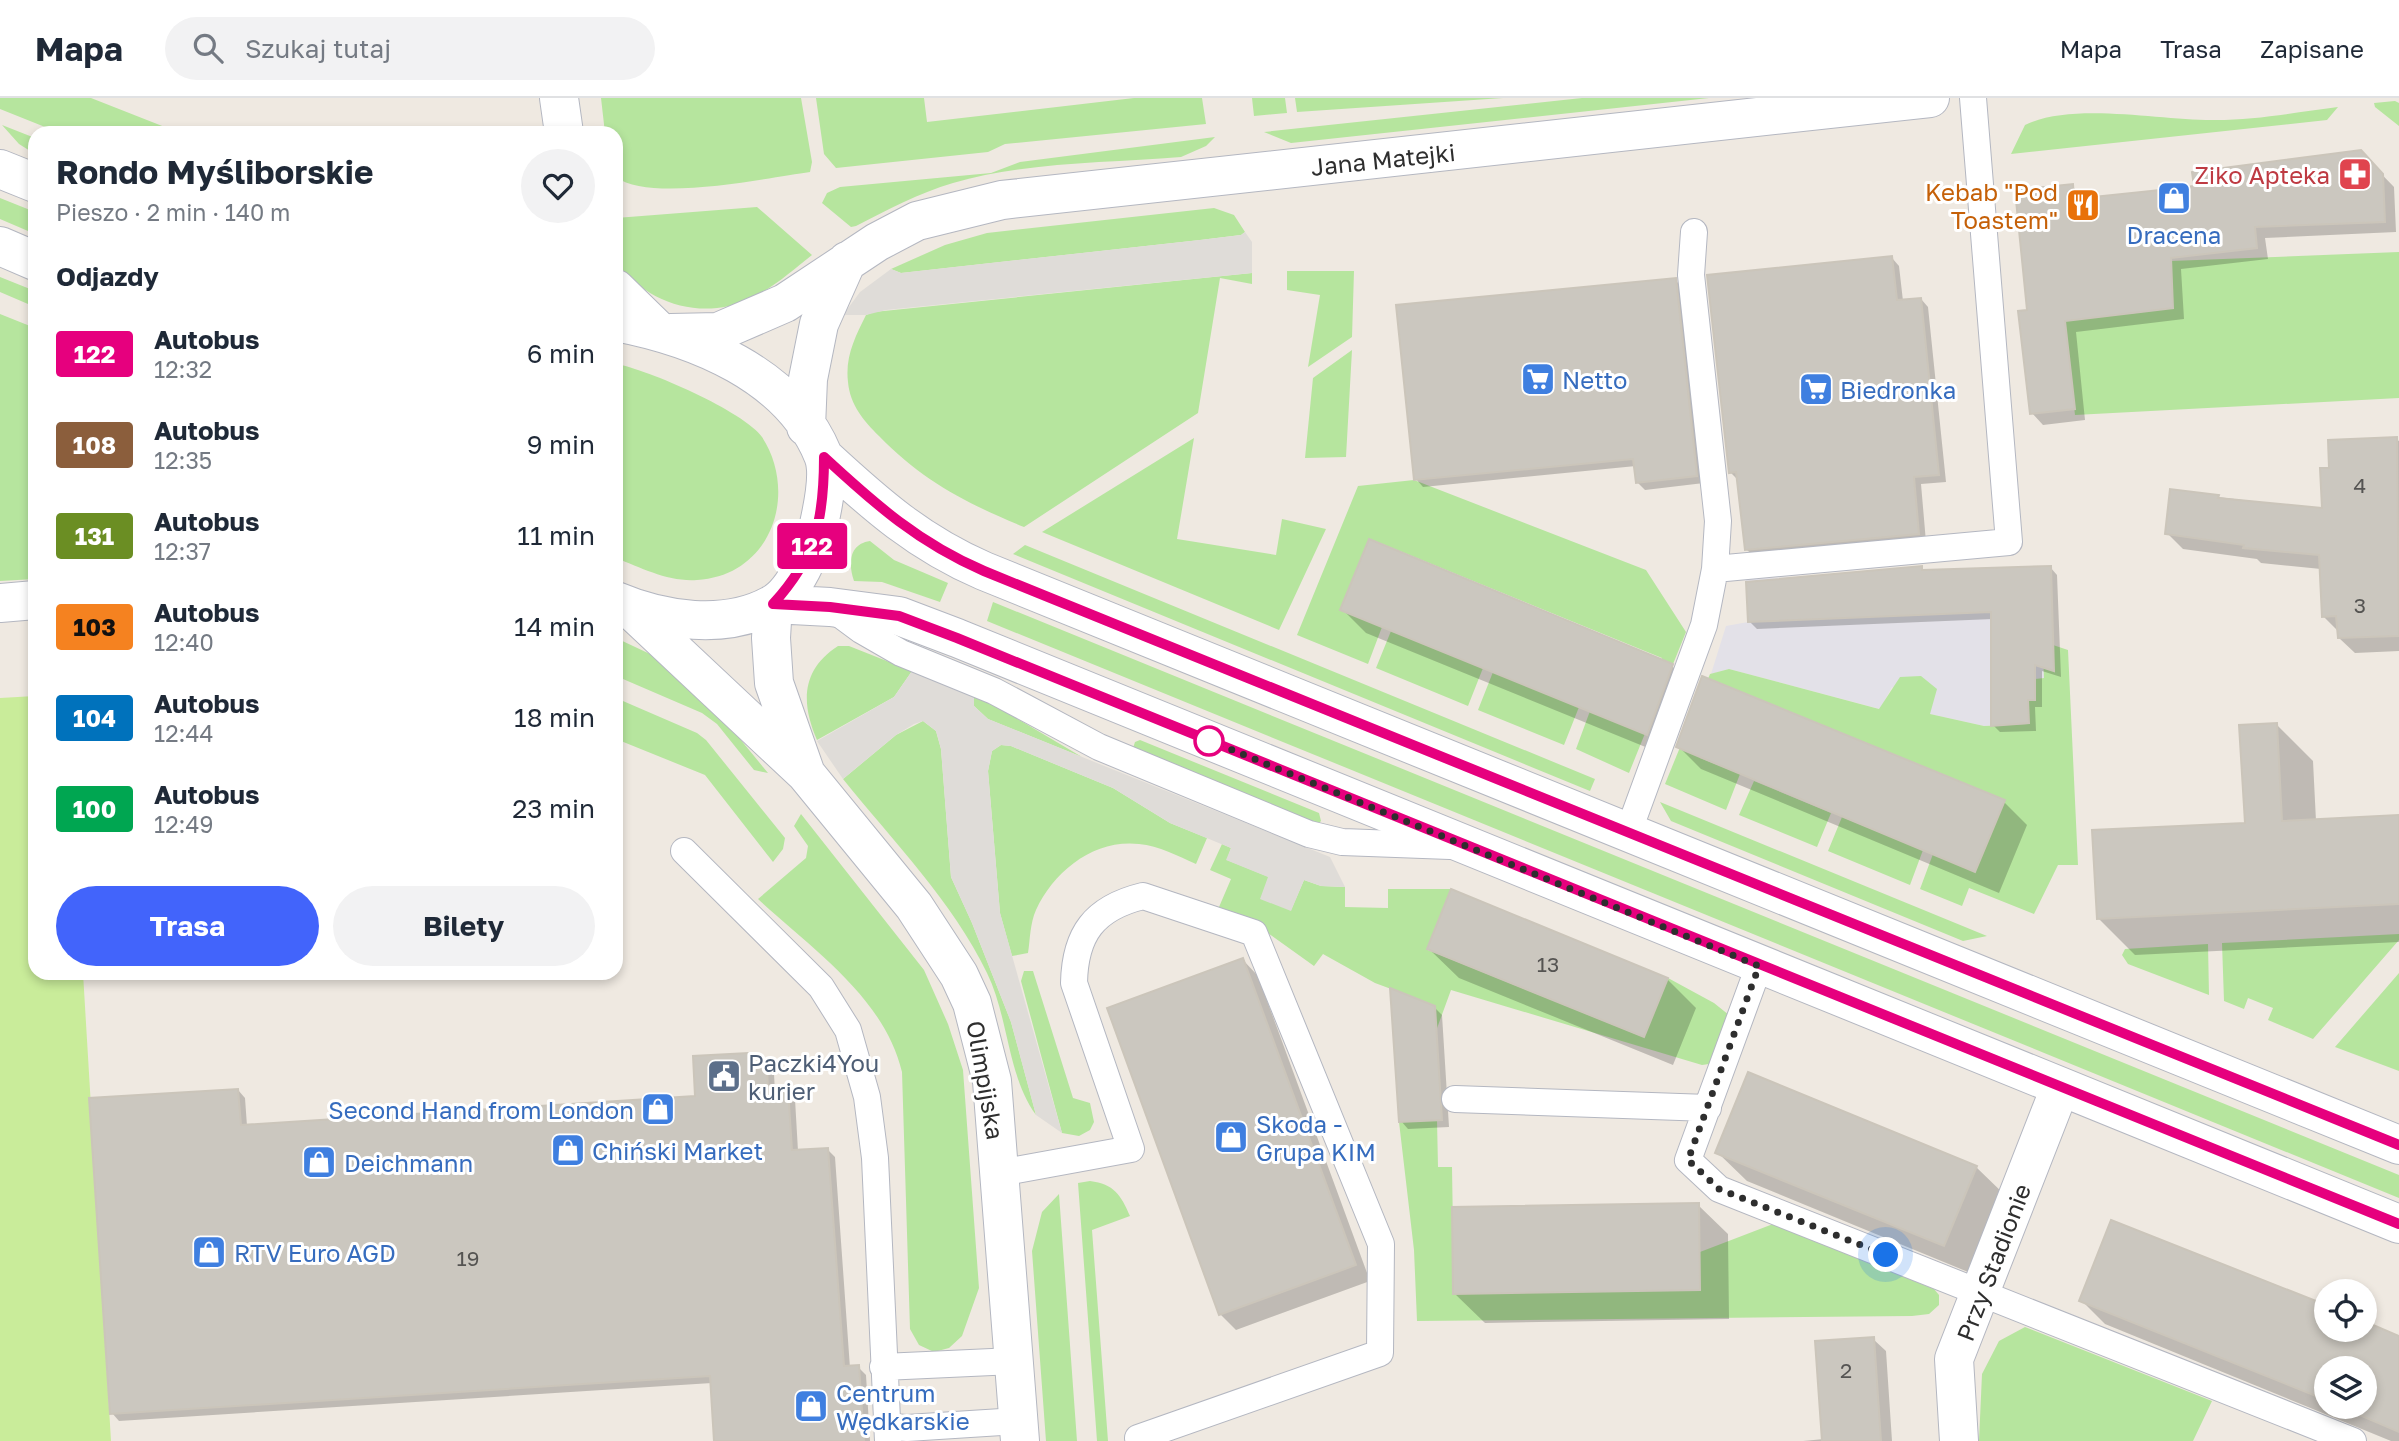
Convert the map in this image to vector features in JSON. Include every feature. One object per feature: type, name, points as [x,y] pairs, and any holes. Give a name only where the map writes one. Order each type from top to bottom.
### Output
[{"type":"main road","points":[[559,98],[563,126]]},
{"type":"main road","name":"Jana Matejki","points":[[665,332],[718,332],[785,303],[847,261],[917,221],[1002,200],[1930,98]]},
{"type":"main road","points":[[0,169],[28,180]]},
{"type":"main road","points":[[0,246],[28,258]]},
{"type":"main road","points":[[773,604],[798,577],[816,537],[822,512],[808,379],[819,324],[847,261]]},
{"type":"main road","points":[[623,295],[665,332]]},
{"type":"main road","points":[[623,323],[665,332],[717,354],[762,380],[796,411],[815,442],[874,503],[943,554],[2399,1145]]},
{"type":"main road","points":[[0,603],[28,601]]},
{"type":"main road","points":[[623,604],[685,619],[730,619],[773,604],[830,607],[899,616],[2399,1224]]},
{"type":"main road","name":"Olimpijska","points":[[773,604],[771,638],[774,683],[806,775]]},
{"type":"main road","name":"Olimpijska","points":[[623,605],[806,775],[914,906],[959,975],[983,1038],[992,1081],[1019,1431]]},
{"type":"main road","name":"Przy Stadionie","points":[[1959,1441],[1954,1359],[2060,1088]]},
{"type":"lane","points":[[1715,569],[2009,542],[1973,98]]},
{"type":"lane","points":[[1628,833],[1704,625],[1715,569],[1718,521],[1691,275],[1694,232]]},
{"type":"lane","points":[[684,851],[821,987],[848,1030],[867,1097],[875,1158],[888,1432]]},
{"type":"lane","points":[[1000,1173],[1131,1149],[1074,983],[1075,957],[1083,932],[1104,912],[1143,896],[1254,933],[1381,1244],[1380,1353],[1139,1438]]},
{"type":"lane","points":[[1759,966],[1688,1160],[1719,1189],[2353,1441]]},
{"type":"lane","points":[[1455,1099],[1707,1108]]},
{"type":"lane","points":[[883,1367],[1014,1361]]},
{"type":"lane","points":[[888,1432],[893,1427],[1019,1431]]},
{"type":"shaded area","points":[[1245,232],[1252,242],[1252,273],[886,310],[866,315],[843,315],[860,292],[891,269],[901,273],[1200,240],[1241,235]]},
{"type":"shaded area","points":[[2051,566],[2052,609],[2043,657],[2044,678],[2035,679],[2035,700],[2029,700],[2029,723],[1984,726],[1930,714],[1892,687],[1880,709],[1729,669],[1711,674],[1726,626],[1748,622],[1746,579]]},
{"type":"shaded area","points":[[912,671],[974,697],[974,706],[988,719],[1330,857],[1345,887],[1321,886],[1304,880],[1291,911],[1260,899],[1268,877],[1226,860],[1231,848],[1170,823],[1113,788],[1011,746],[1001,745],[992,751],[988,771],[1000,913],[1062,1133],[1036,1115],[1011,1022],[951,877],[941,749],[936,731],[923,721],[914,724],[896,735],[843,779],[817,741],[894,697]]},
{"type":"green space","points":[[0,98],[91,98],[162,126],[42,126],[0,109]]},
{"type":"green space","points":[[601,98],[801,98],[812,162],[810,172],[709,187],[654,188],[623,180],[623,126],[604,126]]},
{"type":"green space","points":[[816,98],[924,98],[927,122],[1134,98],[1202,98],[1206,124],[1005,144],[988,152],[836,168],[824,154]]},
{"type":"green space","points":[[1252,98],[1285,98],[1287,113],[1254,116]]},
{"type":"green space","points":[[1295,98],[1503,98],[1297,112]]},
{"type":"green space","points":[[1582,98],[1709,98],[1291,143],[1264,132]]},
{"type":"green space","points":[[2374,103],[2399,103],[2399,126],[2375,107]]},
{"type":"green space","points":[[2338,107],[2327,120],[2011,154],[2025,125],[2068,114],[2231,120]]},
{"type":"green space","points":[[2,125],[28,135],[28,150],[19,144]]},
{"type":"green space","points":[[1215,137],[1206,146],[1181,157],[1066,164],[980,176],[928,192],[851,227],[822,203],[827,193],[840,187],[991,173],[1020,162]]},
{"type":"green space","points":[[0,198],[28,209],[28,231],[0,219]]},
{"type":"green space","points":[[757,207],[812,255],[775,284],[750,299],[732,305],[694,308],[659,298],[623,270],[623,217]]},
{"type":"green space","points":[[1214,208],[1234,215],[1245,232],[1241,235],[1200,240],[901,273],[891,269],[945,245],[987,233]]},
{"type":"green space","points":[[2399,252],[2399,398],[2075,415],[2063,307],[2128,314],[2173,308],[2171,261]]},
{"type":"green space","points":[[1287,271],[1354,271],[1352,337],[1308,367],[1320,295],[1287,290]]},
{"type":"green space","points":[[1252,273],[1252,284],[1220,278],[1198,413],[1024,527],[964,500],[912,466],[868,424],[849,390],[849,356],[866,315],[874,312]]},
{"type":"green space","points":[[0,277],[28,288],[28,304],[0,292]]},
{"type":"green space","points":[[0,314],[28,325],[28,579],[0,581]]},
{"type":"green space","points":[[1352,350],[1346,457],[1305,458],[1313,378]]},
{"type":"green space","points":[[623,366],[650,374],[694,393],[717,404],[752,427],[762,437],[773,459],[778,483],[777,506],[771,528],[760,548],[744,564],[723,575],[697,580],[676,579],[623,561]]},
{"type":"green space","points":[[1194,438],[1177,539],[1276,555],[1282,519],[1326,529],[1279,630],[1042,532]]},
{"type":"green space","points":[[1414,480],[1646,570],[1686,632],[1629,773],[1576,749],[1590,711],[1633,729],[1662,658],[1370,539],[1341,610],[1382,627],[1368,664],[1297,635],[1358,486]]},
{"type":"green space","points":[[870,541],[894,560],[948,583],[940,602],[882,582],[854,581],[851,562],[854,550]]},
{"type":"green space","points":[[1025,545],[1595,779],[1590,791],[1013,554]]},
{"type":"green space","points":[[993,602],[2399,1175],[2399,1198],[987,621]]},
{"type":"green space","points":[[1391,631],[1483,668],[1468,706],[1376,668]]},
{"type":"green space","points":[[623,641],[650,654],[699,689],[768,773],[754,770],[717,724],[702,713],[623,679]]},
{"type":"green space","points":[[2047,643],[2068,650],[2078,865],[2058,865],[2034,914],[1969,888],[1962,906],[1920,889],[1933,854],[1975,871],[2004,800],[1728,688],[1700,758],[1740,774],[1726,810],[1665,784],[1710,674],[1729,669],[1879,709],[1900,677],[1921,676],[1937,689],[1930,714],[1984,726],[2028,724],[2028,700],[2035,700],[2035,679],[2044,678],[2043,656]]},
{"type":"green space","points":[[838,646],[849,646],[912,671],[894,697],[817,740],[808,713],[808,688],[817,666]]},
{"type":"green space","points":[[1493,672],[1579,707],[1564,745],[1478,710]]},
{"type":"green space","points":[[28,696],[28,980],[83,980],[111,1441],[0,1441],[0,698]]},
{"type":"green space","points":[[974,697],[994,705],[1082,757],[988,719],[974,706]]},
{"type":"green space","points":[[623,701],[697,733],[706,740],[785,838],[783,849],[773,862],[705,775],[623,742]]},
{"type":"green space","points":[[923,721],[936,731],[941,749],[951,877],[1011,1022],[1036,1115],[1019,1082],[994,990],[973,947],[921,872],[843,779],[896,735]]},
{"type":"green space","points":[[1140,740],[1319,813],[1321,821],[1317,825],[1133,748],[1135,742]]},
{"type":"green space","points":[[1001,745],[1011,746],[1113,788],[1170,823],[1207,838],[1196,864],[1161,849],[1139,844],[1122,844],[1091,852],[1077,860],[1053,883],[1034,915],[1028,953],[1012,956],[1000,913],[988,771],[992,751]]},
{"type":"green space","points":[[1754,781],[1831,813],[1817,847],[1739,815]]},
{"type":"green space","points":[[1660,802],[1987,936],[1963,941],[1671,821]]},
{"type":"green space","points":[[801,814],[924,970],[948,1024],[963,1070],[979,1288],[962,1336],[949,1348],[934,1352],[919,1345],[910,1329],[902,1072],[893,1045],[880,1020],[844,976],[758,899],[806,858],[808,846],[794,826]]},
{"type":"green space","points":[[1842,817],[1923,850],[1910,885],[1828,851]]},
{"type":"green space","points":[[1222,844],[1231,848],[1227,860],[1269,877],[1291,910],[1304,880],[1321,886],[1345,887],[1345,907],[1388,908],[1388,889],[1451,889],[1428,950],[1643,1037],[1668,978],[1714,1003],[1729,1015],[1726,1038],[1709,1064],[1702,1065],[1451,990],[1436,1031],[1393,1035],[1410,996],[1375,983],[1323,954],[1314,966],[1247,918],[1219,907],[1231,879],[1210,870]]},
{"type":"green space","points":[[2399,934],[2399,940],[2313,1039],[2268,1020],[2273,1008],[2248,998],[2244,1009],[2224,1001],[2222,943]]},
{"type":"green space","points":[[2208,944],[2209,995],[2128,964],[2122,955],[2125,949]]},
{"type":"green space","points":[[1024,971],[1033,971],[1073,1098],[1090,1103],[1094,1122],[1090,1130],[1079,1136],[1062,1133],[1021,981]]},
{"type":"green space","points":[[2399,973],[2399,1071],[2335,1047]]},
{"type":"green space","points":[[1437,1120],[1438,1167],[1452,1167],[1454,1294],[1700,1290],[1700,1252],[1773,1224],[1934,1289],[1939,1295],[1939,1305],[1929,1314],[1912,1316],[1417,1321],[1414,1250],[1399,1122]]},
{"type":"green space","points":[[1090,1181],[1105,1185],[1116,1192],[1130,1216],[1092,1230],[1108,1441],[1097,1441],[1078,1183]]},
{"type":"green space","points":[[1059,1194],[1077,1441],[1046,1441],[1032,1251],[1042,1212]]},
{"type":"green space","points":[[2025,1327],[2212,1401],[2193,1441],[1979,1441],[1982,1374],[1999,1341]]},
{"type":"building","points":[[2361,150],[2383,174],[2385,222],[2255,227],[2257,248],[2171,258],[2173,308],[2065,321],[2075,409],[2030,414],[2018,311],[2027,310],[2015,190],[2073,184],[2074,199],[2151,191],[2194,186],[2192,172]]},
{"type":"building","name":"Biedronka","points":[[1892,256],[1897,300],[1921,298],[1939,475],[1914,477],[1919,534],[1745,550],[1736,472],[1729,473],[1707,275]]},
{"type":"building","name":"Netto","points":[[1676,278],[1697,476],[1636,483],[1633,459],[1414,480],[1396,305]]},
{"type":"building","points":[[2397,437],[2399,636],[2338,638],[2336,616],[2322,617],[2319,555],[2243,548],[2244,545],[2165,534],[2170,489],[2219,495],[2218,498],[2322,508],[2320,468],[2329,468],[2328,440]]},
{"type":"building","points":[[1369,539],[1673,664],[1647,735],[1340,610]]},
{"type":"building","points":[[1922,566],[1922,570],[2051,566],[2054,671],[2035,665],[2035,700],[2028,700],[2029,723],[1991,726],[1991,612],[1748,622],[1746,582]]},
{"type":"building","points":[[1702,676],[2005,800],[1975,872],[1676,747]]},
{"type":"building","points":[[2277,723],[2282,821],[2399,815],[2399,904],[2097,919],[2092,830],[2245,823],[2239,725]]},
{"type":"building","points":[[1451,889],[1668,978],[1644,1037],[1427,949]]},
{"type":"building","name":"Skoda - Grupa KIM","points":[[1243,958],[1356,1265],[1219,1315],[1107,1008]]},
{"type":"building","points":[[1390,988],[1435,1006],[1442,1120],[1399,1122]]},
{"type":"building","points":[[748,1053],[749,1066],[767,1064],[768,1091],[788,1089],[792,1150],[828,1148],[844,1366],[859,1365],[864,1441],[714,1441],[710,1376],[110,1414],[89,1098],[238,1089],[241,1125],[695,1096],[693,1056]]},
{"type":"building","points":[[1748,1072],[1977,1166],[1944,1246],[1715,1153]]},
{"type":"building","points":[[1699,1203],[1700,1290],[1453,1294],[1452,1207]]},
{"type":"building","points":[[2111,1220],[2314,1300],[2314,1342],[2377,1342],[2377,1327],[2399,1336],[2399,1432],[2369,1419],[2377,1419],[2377,1356],[2314,1356],[2314,1395],[2079,1301]]},
{"type":"building","points":[[1874,1337],[1881,1441],[1822,1441],[1815,1341]]},
{"type":"bus line","name":"122","points":[[2399,1145],[943,554],[874,503],[824,457],[822,512],[816,537],[798,577],[773,604],[830,607],[899,616],[957,638],[2399,1224]]},
{"type":"place","name":"Ziko Apteka","points":[[2355,174]]},
{"type":"place","name":"Dracena","points":[[2174,198]]},
{"type":"place","name":"Kebab \"Pod Toastem\"","points":[[2083,205]]},
{"type":"place","name":"Netto","points":[[1538,379]]},
{"type":"place","name":"Biedronka","points":[[1816,389]]},
{"type":"place","name":"Paczki4You kurier","points":[[724,1076]]},
{"type":"place","name":"Second Hand from London","points":[[658,1109]]},
{"type":"place","name":"Skoda - Grupa KIM","points":[[1231,1137]]},
{"type":"place","name":"Chiński Market","points":[[568,1150]]},
{"type":"place","name":"Deichmann","points":[[319,1162]]},
{"type":"place","name":"RTV Euro AGD","points":[[209,1252]]},
{"type":"place","name":"Centrum Wędkarskie","points":[[811,1406]]},
{"type":"route","points":[[1209,741],[1203,738],[1759,966],[1688,1160],[1719,1189],[1886,1255]]}]
